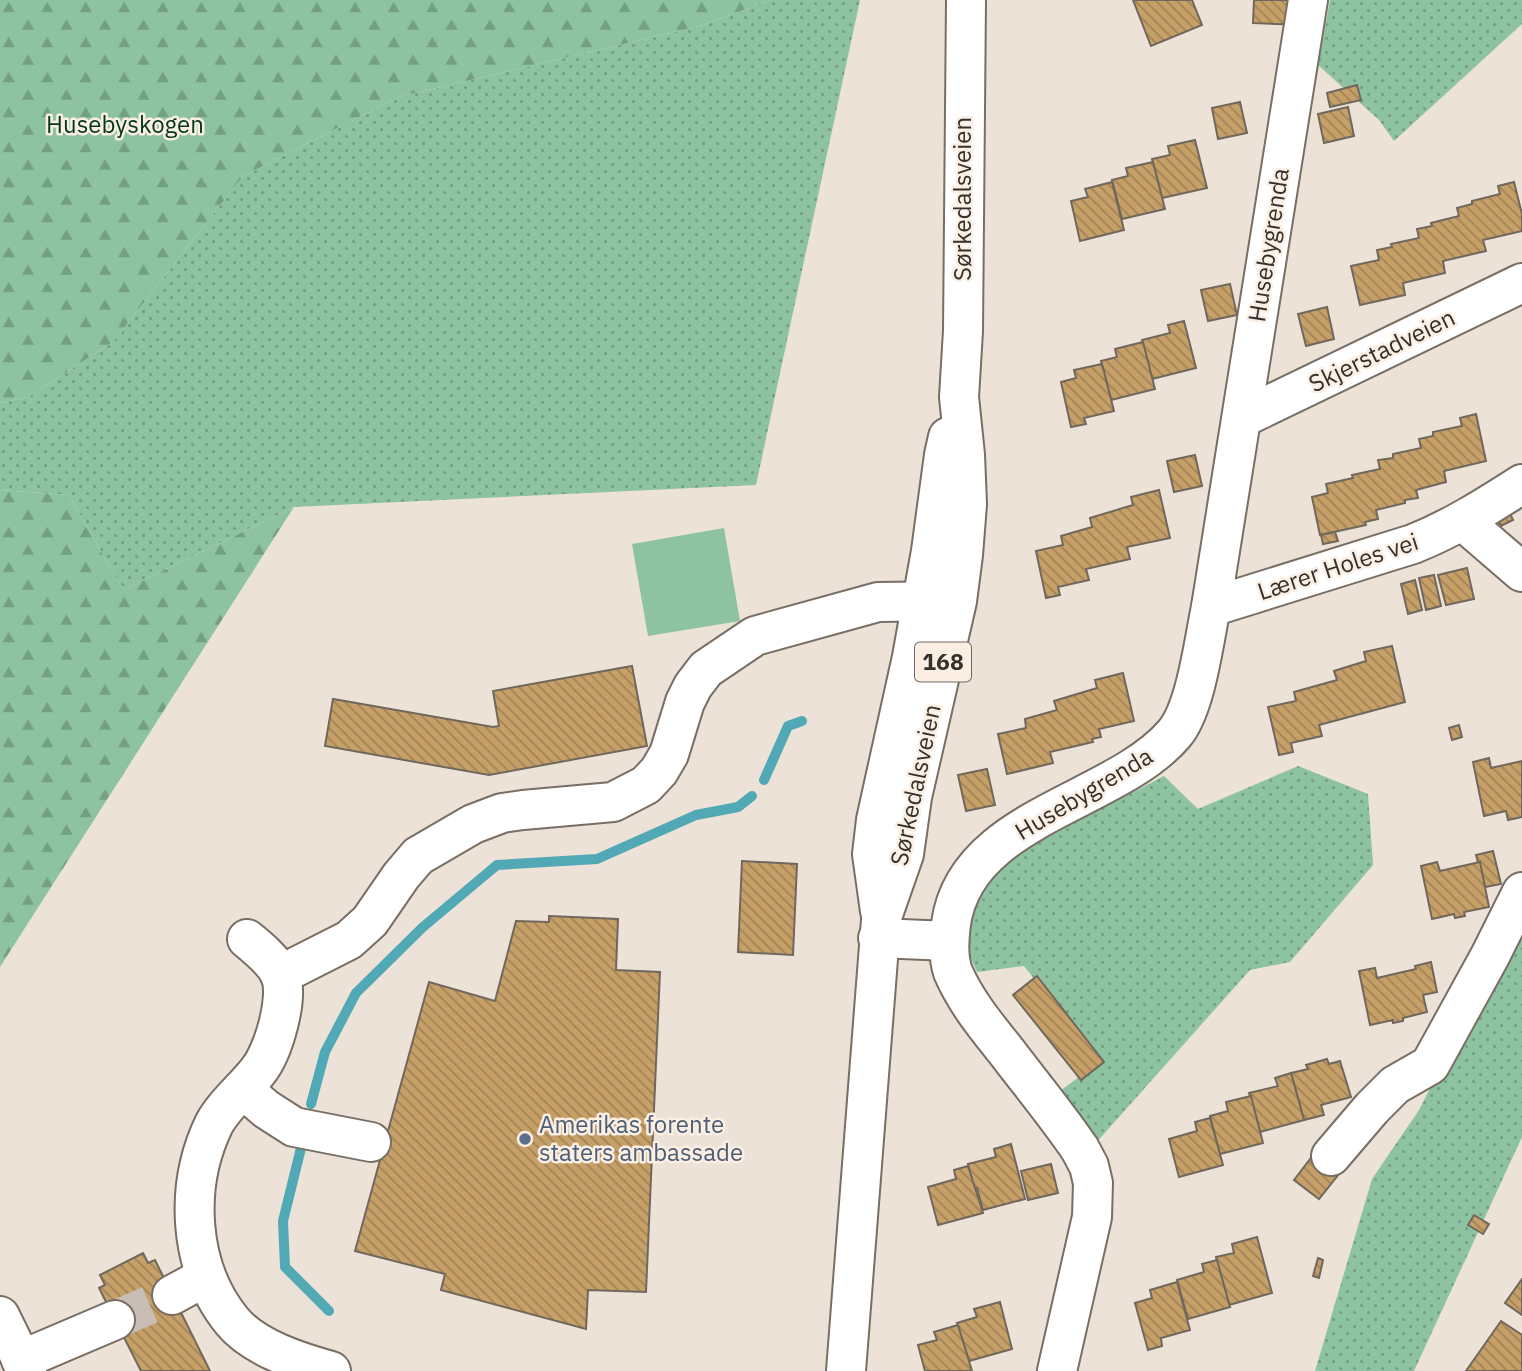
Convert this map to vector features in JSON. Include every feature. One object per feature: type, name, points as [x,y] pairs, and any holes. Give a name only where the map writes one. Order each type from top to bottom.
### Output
[{"type":"street","name":"Sørkedalsveien","points":[[846,1371],[880,930],[872,854],[876,820],[940,600],[944,455],[959,397],[963,331],[966,0]]},
{"type":"street","name":"Husebygrenda","points":[[1057,1371],[1092,1217],[1093,1183],[1089,1166],[1068,1131],[970,1006],[952,969],[949,940],[953,910],[964,885],[981,861],[1027,825],[1139,763],[1162,747],[1177,731],[1194,687],[1211,607],[1308,0]]},
{"type":"street","name":"Skjerstadveien","points":[[1242,418],[1522,283]]},
{"type":"street","name":"Lærer Holes vei","points":[[1211,607],[1413,544],[1464,522],[1522,484]]},
{"type":"street","points":[[1464,522],[1522,572]]},
{"type":"street","points":[[280,975],[349,940],[370,921],[418,856],[462,830],[502,813],[614,802],[646,785],[669,754],[685,702],[693,686],[706,669],[755,636],[878,602],[940,600]]},
{"type":"street","points":[[1331,1156],[1395,1085],[1430,1065],[1522,892]]},
{"type":"street","points":[[880,930],[949,940]]},
{"type":"street","points":[[247,939],[280,975],[282,999],[277,1032],[261,1068],[215,1122],[199,1162],[195,1204],[196,1241],[205,1277],[233,1322],[258,1342],[298,1362],[331,1371]]},
{"type":"street","points":[[243,1089],[266,1109],[294,1127],[370,1142]]},
{"type":"street","points":[[172,1295],[205,1277]]},
{"type":"street","points":[[0,1316],[24,1365],[116,1320]]},
{"type":"green space","name":"Husebyskogen","points":[[0,0],[770,0],[704,25],[399,97],[243,176],[113,342],[28,397],[0,403]]},
{"type":"green space","points":[[770,0],[860,0],[756,485],[294,507],[123,590],[69,495],[0,490],[0,403],[28,397],[113,342],[243,176],[399,97],[704,25]]},
{"type":"green space","points":[[1330,0],[1522,0],[1522,24],[1394,141],[1379,120],[1318,65]]},
{"type":"green space","points":[[0,490],[69,495],[123,590],[294,507],[0,967]]},
{"type":"green space","points":[[724,528],[740,621],[648,636],[632,544]]},
{"type":"green space","points":[[1298,766],[1368,794],[1373,865],[1290,962],[1250,970],[1094,1145],[1056,1094],[1100,1061],[1024,966],[977,972],[967,950],[971,914],[988,882],[1019,852],[1164,776],[1198,809]]},
{"type":"green space","points":[[1522,906],[1522,1137],[1414,1371],[1315,1371],[1372,1179],[1419,1110]]},
{"type":"building","points":[[1133,0],[1192,0],[1202,25],[1151,46]]},
{"type":"building","points":[[1254,0],[1301,0],[1300,25],[1253,23]]},
{"type":"building","points":[[1357,85],[1361,100],[1330,107],[1327,93]]},
{"type":"building","points":[[1240,102],[1247,133],[1218,139],[1212,108]]},
{"type":"building","points":[[1348,107],[1354,136],[1324,143],[1318,114]]},
{"type":"building","points":[[1195,140],[1207,188],[1162,198],[1152,159],[1170,155],[1168,146]]},
{"type":"building","points":[[1153,162],[1165,209],[1122,219],[1112,180],[1128,176],[1126,168]]},
{"type":"building","points":[[1112,182],[1124,230],[1080,241],[1071,201],[1088,197],[1085,189]]},
{"type":"building","points":[[1514,182],[1522,214],[1522,231],[1483,240],[1486,251],[1443,261],[1445,273],[1403,283],[1405,295],[1360,305],[1351,266],[1379,260],[1377,250],[1419,238],[1417,229],[1459,216],[1457,208],[1500,194],[1498,186]]},
{"type":"building","points":[[1230,284],[1237,315],[1208,321],[1201,290]]},
{"type":"building","points":[[1327,307],[1334,339],[1306,346],[1298,314]]},
{"type":"building","points":[[1184,321],[1196,368],[1152,379],[1142,340],[1170,333],[1168,325]]},
{"type":"building","points":[[1143,342],[1155,389],[1111,400],[1101,361],[1117,357],[1115,349]]},
{"type":"building","points":[[1102,364],[1114,411],[1084,418],[1086,424],[1071,427],[1061,382],[1076,378],[1074,370]]},
{"type":"building","points":[[1476,414],[1486,461],[1444,471],[1446,482],[1416,490],[1418,498],[1376,510],[1378,519],[1365,522],[1366,525],[1320,535],[1312,497],[1328,493],[1326,484],[1380,469],[1378,460],[1393,458],[1393,454],[1421,448],[1419,439],[1433,436],[1433,432],[1462,426],[1460,418]]},
{"type":"building","points":[[1195,455],[1202,486],[1174,492],[1167,461]]},
{"type":"building","points":[[1159,490],[1170,538],[1127,547],[1130,559],[1086,569],[1089,580],[1058,587],[1060,595],[1046,598],[1036,551],[1063,545],[1061,536],[1092,527],[1090,518],[1133,505],[1131,497]]},
{"type":"building","points":[[1509,511],[1513,520],[1501,526],[1497,518]]},
{"type":"building","points":[[1335,532],[1338,541],[1323,544],[1321,535]]},
{"type":"building","points":[[1467,568],[1474,599],[1446,605],[1438,575]]},
{"type":"building","points":[[1434,575],[1441,606],[1426,610],[1419,578]]},
{"type":"building","points":[[1415,580],[1422,610],[1408,614],[1401,584]]},
{"type":"building","points":[[1392,646],[1405,702],[1319,725],[1322,736],[1291,743],[1293,752],[1279,755],[1268,707],[1296,701],[1294,692],[1337,680],[1334,671],[1366,661],[1364,652]]},
{"type":"building","points":[[632,666],[647,746],[489,775],[325,746],[333,699],[493,727],[499,726],[493,691]]},
{"type":"building","points":[[1123,673],[1134,721],[1099,729],[1101,737],[1092,739],[1093,742],[1050,752],[1053,763],[1007,774],[998,734],[1026,728],[1025,719],[1057,710],[1054,701],[1097,688],[1095,680]]},
{"type":"building","points":[[1459,725],[1462,737],[1452,740],[1449,728]]},
{"type":"building","points":[[1489,758],[1491,768],[1522,761],[1522,817],[1508,820],[1506,811],[1484,816],[1473,762]]},
{"type":"building","points":[[987,769],[995,805],[966,811],[958,775]]},
{"type":"building","points":[[1493,851],[1501,884],[1485,887],[1476,855]]},
{"type":"building","points":[[742,861],[797,864],[793,955],[738,952]]},
{"type":"building","points":[[1437,862],[1440,871],[1480,862],[1489,907],[1464,912],[1465,916],[1455,918],[1454,914],[1432,919],[1421,866]]},
{"type":"building","points":[[549,916],[618,919],[616,970],[660,972],[646,1292],[588,1290],[586,1329],[441,1290],[445,1274],[355,1251],[429,982],[495,1001],[516,921],[549,922]]},
{"type":"building","points":[[1431,962],[1437,992],[1423,995],[1427,1012],[1403,1018],[1403,1021],[1393,1023],[1393,1020],[1370,1025],[1359,971],[1375,968],[1377,978],[1416,969],[1415,966]]},
{"type":"building","points":[[1037,976],[1104,1062],[1081,1080],[1013,995]]},
{"type":"building","points":[[1327,1059],[1329,1064],[1340,1061],[1351,1097],[1321,1105],[1324,1115],[1304,1120],[1291,1073],[1308,1069],[1306,1065]]},
{"type":"building","points":[[1291,1073],[1304,1120],[1260,1132],[1249,1093],[1278,1086],[1275,1078]]},
{"type":"building","points":[[1251,1096],[1263,1143],[1220,1154],[1210,1116],[1228,1111],[1226,1102]]},
{"type":"building","points":[[1210,1118],[1223,1165],[1179,1177],[1169,1139],[1197,1131],[1195,1122]]},
{"type":"building","points":[[1011,1144],[1025,1199],[983,1210],[968,1164],[996,1157],[994,1149]]},
{"type":"building","points":[[1314,1154],[1339,1174],[1319,1199],[1294,1180]]},
{"type":"building","points":[[1051,1164],[1058,1193],[1028,1200],[1021,1171]]},
{"type":"building","points":[[968,1166],[983,1213],[938,1225],[928,1187],[956,1179],[954,1170]]},
{"type":"building","points":[[1474,1215],[1489,1224],[1483,1234],[1468,1225]]},
{"type":"building","points":[[1257,1237],[1272,1293],[1229,1305],[1216,1257],[1234,1253],[1232,1244]]},
{"type":"building","points":[[143,1253],[148,1263],[155,1260],[210,1371],[141,1371],[99,1288],[105,1285],[100,1275]]},
{"type":"building","points":[[1318,1258],[1323,1260],[1319,1278],[1313,1276]]},
{"type":"building","points":[[1217,1260],[1230,1307],[1188,1319],[1177,1280],[1204,1272],[1202,1264]]},
{"type":"building","points":[[1522,1279],[1522,1315],[1505,1303]]},
{"type":"building","points":[[1177,1282],[1190,1330],[1161,1338],[1162,1346],[1148,1350],[1135,1303],[1152,1298],[1150,1290]]},
{"type":"building","points":[[1000,1302],[1012,1349],[969,1361],[957,1323],[977,1317],[974,1309]]},
{"type":"building","points":[[1501,1321],[1522,1335],[1522,1371],[1466,1371]]},
{"type":"building","points":[[958,1325],[972,1371],[925,1371],[918,1345],[937,1340],[934,1332]]},
{"type":"waterway","points":[[764,780],[788,726],[802,721]]},
{"type":"waterway","points":[[311,1104],[325,1052],[356,993],[423,927],[497,865],[597,859],[696,815],[738,807],[752,796]]},
{"type":"waterway","points":[[302,1144],[283,1221],[285,1267],[329,1311]]},
{"type":"tunnel","points":[[115,1320],[172,1295]]},
{"type":"place","name":"Amerikas forente staters ambassade","points":[[525,1139]]}]
